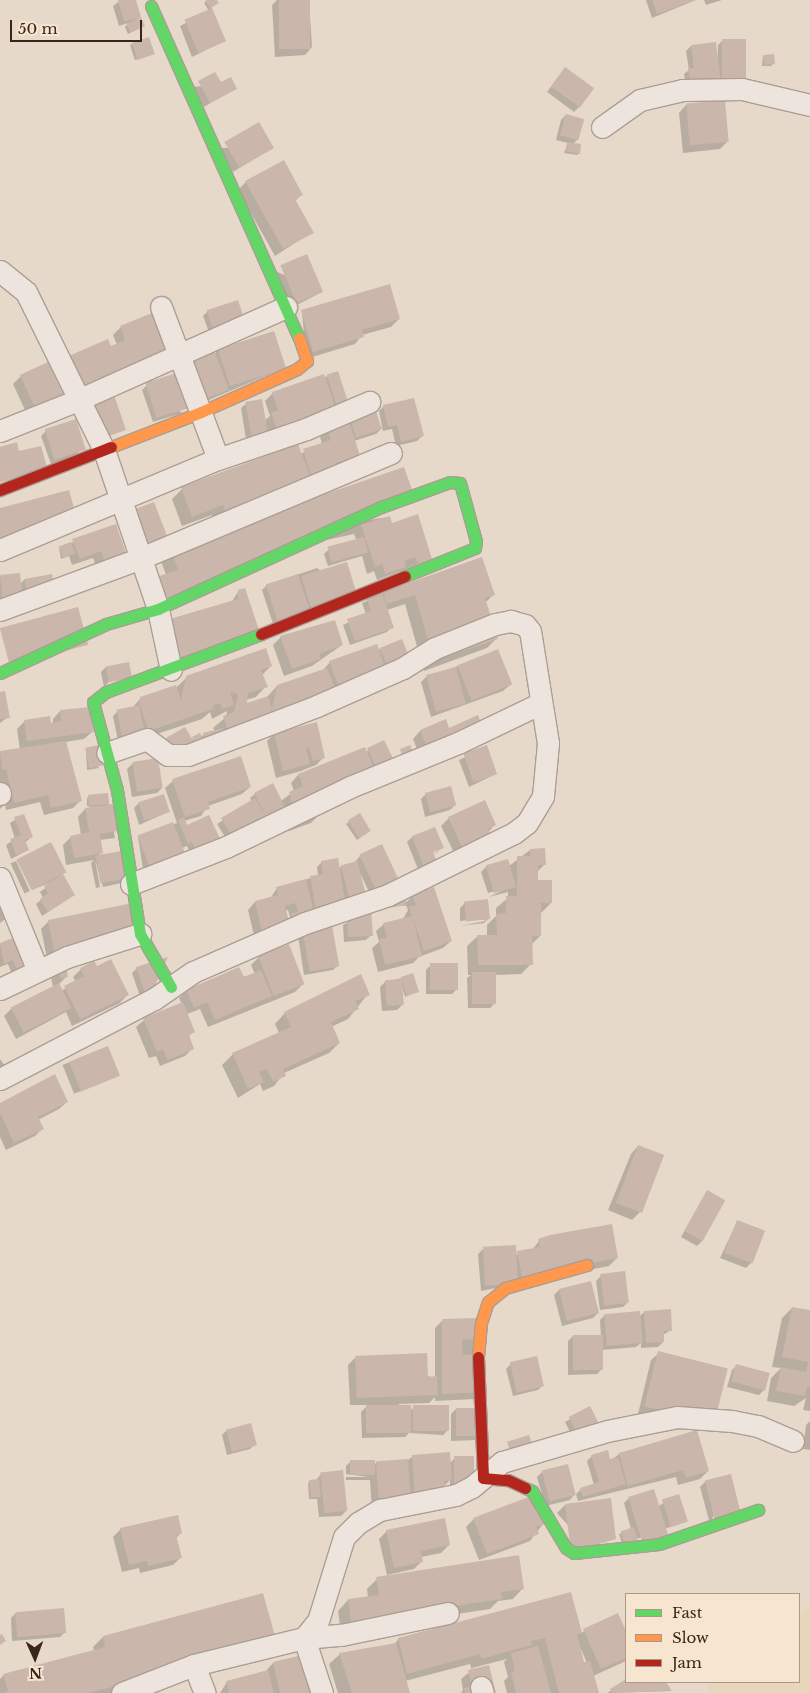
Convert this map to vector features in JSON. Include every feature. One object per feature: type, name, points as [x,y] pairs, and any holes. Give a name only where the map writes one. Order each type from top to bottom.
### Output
[{"type":"street","points":[[0,490],[201,412],[297,369],[306,361],[286,306],[151,6]]},
{"type":"street","points":[[602,127],[640,100],[683,90],[742,89],[810,105]]},
{"type":"street","points":[[0,271],[11,277],[26,292],[104,450],[158,609],[171,670]]},
{"type":"street","points":[[0,431],[78,400],[286,306]]},
{"type":"street","points":[[161,307],[177,355],[218,459]]},
{"type":"street","points":[[0,550],[218,459],[306,429],[369,402]]},
{"type":"street","points":[[0,610],[141,558],[390,453]]},
{"type":"street","points":[[0,673],[106,624],[158,609],[268,556],[342,527],[381,507],[450,482],[460,483],[476,541],[475,548],[171,670],[96,698],[93,712],[117,790],[140,934],[171,987]]},
{"type":"street","points":[[0,1079],[154,999],[193,972],[306,923],[412,885],[514,833],[528,823],[543,796],[548,743],[530,631],[525,625],[511,621],[495,624],[450,641],[404,668],[317,706],[193,753],[168,755],[147,739],[107,753]]},
{"type":"street","points":[[131,884],[226,847],[350,787],[460,742],[541,703]]},
{"type":"street","points":[[0,878],[38,971]]},
{"type":"street","points":[[0,989],[94,947],[140,934]]},
{"type":"street","points":[[483,1478],[478,1358],[481,1323],[488,1302],[505,1288],[587,1265]]},
{"type":"street","points":[[304,1638],[318,1620],[344,1537],[358,1523],[380,1510],[456,1495],[483,1478],[502,1462],[516,1456],[607,1431],[677,1418],[740,1422],[793,1442]]},
{"type":"street","points":[[483,1478],[508,1480],[532,1491],[566,1548],[574,1553],[659,1544],[758,1510]]},
{"type":"street","points":[[122,1693],[194,1665],[304,1638],[341,1635],[448,1613]]},
{"type":"street","points":[[304,1638],[322,1693]]},
{"type":"street","points":[[194,1665],[205,1693]]},
{"type":"shaded area","points":[[810,1606],[810,1693],[709,1693],[708,1687],[713,1683],[800,1683],[800,1614]]},
{"type":"building","points":[[118,0],[136,0],[141,17],[124,22]]},
{"type":"building","points":[[205,0],[217,0],[219,3],[210,8]]},
{"type":"building","points":[[279,0],[310,0],[310,49],[279,49]]},
{"type":"building","points":[[652,0],[696,0],[657,14]]},
{"type":"building","points":[[212,8],[226,41],[198,53],[184,20]]},
{"type":"building","points":[[141,17],[145,26],[130,33],[126,24]]},
{"type":"building","points":[[149,37],[155,54],[138,60],[132,43]]},
{"type":"building","points":[[722,39],[746,39],[746,84],[722,84]]},
{"type":"building","points":[[716,42],[721,81],[690,85],[688,68],[694,68],[691,45]]},
{"type":"building","points":[[774,54],[775,64],[764,65],[763,55]]},
{"type":"building","points":[[565,67],[594,88],[580,108],[551,86]]},
{"type":"building","points":[[215,72],[221,82],[231,77],[237,89],[210,103],[198,81]]},
{"type":"building","points":[[725,100],[729,142],[690,145],[686,103]]},
{"type":"building","points":[[566,114],[584,119],[578,140],[560,135]]},
{"type":"building","points":[[259,122],[274,148],[239,168],[224,142]]},
{"type":"building","points":[[567,142],[581,144],[580,154],[566,151]]},
{"type":"building","points":[[284,160],[303,195],[295,199],[314,233],[283,249],[245,181]]},
{"type":"building","points":[[307,254],[323,292],[296,303],[280,265]]},
{"type":"building","points":[[390,284],[400,319],[362,330],[364,337],[313,352],[301,310]]},
{"type":"building","points":[[238,300],[245,321],[213,331],[207,310]]},
{"type":"building","points":[[152,313],[169,355],[78,393],[64,358],[108,339],[111,346],[125,340],[120,326]]},
{"type":"building","points":[[274,331],[286,368],[230,386],[218,349]]},
{"type":"building","points":[[212,345],[229,390],[199,401],[182,356]]},
{"type":"building","points":[[48,362],[68,405],[40,418],[20,375]]},
{"type":"building","points":[[338,371],[348,401],[336,405],[327,375]]},
{"type":"building","points":[[177,373],[188,408],[156,418],[145,383]]},
{"type":"building","points":[[324,374],[337,412],[278,432],[271,413],[278,410],[272,392]]},
{"type":"building","points":[[114,395],[126,430],[97,440],[85,405]]},
{"type":"building","points":[[414,398],[424,436],[401,442],[397,425],[388,427],[383,405]]},
{"type":"building","points":[[262,399],[269,437],[252,440],[245,402]]},
{"type":"building","points":[[376,411],[382,429],[356,437],[350,419]]},
{"type":"building","points":[[76,419],[86,449],[55,460],[45,429]]},
{"type":"building","points":[[349,421],[360,456],[336,463],[338,469],[312,478],[303,449],[331,440],[327,428]]},
{"type":"building","points":[[17,442],[19,451],[41,446],[48,471],[0,482],[0,447]]},
{"type":"building","points":[[298,444],[312,481],[226,513],[223,505],[192,517],[181,487]]},
{"type":"building","points":[[404,467],[416,501],[158,601],[150,579],[178,570],[170,547]]},
{"type":"building","points":[[69,490],[79,526],[0,548],[0,508]]},
{"type":"building","points":[[154,502],[168,539],[141,550],[127,512]]},
{"type":"building","points":[[418,514],[432,559],[418,564],[416,557],[404,561],[406,567],[385,574],[382,564],[375,567],[361,525],[390,516],[392,523]]},
{"type":"building","points":[[116,524],[129,562],[107,570],[101,551],[80,559],[72,539]]},
{"type":"building","points":[[364,537],[368,552],[331,562],[327,547]]},
{"type":"building","points":[[71,542],[75,553],[63,558],[59,546]]},
{"type":"building","points":[[482,557],[495,595],[485,598],[498,639],[434,661],[415,595],[387,604],[383,592]]},
{"type":"building","points":[[347,562],[357,595],[311,609],[301,576]]},
{"type":"building","points":[[20,573],[23,604],[3,606],[0,575]]},
{"type":"building","points":[[52,574],[55,589],[27,594],[25,579]]},
{"type":"building","points":[[298,574],[311,613],[278,623],[266,585]]},
{"type":"building","points":[[245,588],[259,630],[177,663],[173,618],[238,599],[238,590]]},
{"type":"building","points":[[382,592],[394,628],[355,641],[347,619],[371,611],[366,597]]},
{"type":"building","points":[[78,607],[88,645],[10,666],[0,628]]},
{"type":"building","points":[[335,620],[343,645],[319,654],[321,659],[292,669],[280,636]]},
{"type":"building","points":[[402,639],[413,666],[391,675],[380,648]]},
{"type":"building","points":[[377,644],[390,682],[341,693],[329,661]]},
{"type":"building","points":[[266,648],[272,666],[261,670],[268,687],[248,693],[247,703],[268,696],[272,709],[277,685],[327,668],[339,700],[231,739],[223,716],[234,712],[238,694],[230,692],[234,705],[222,709],[220,703],[214,705],[213,709],[149,731],[139,703],[140,697],[176,685],[181,700],[186,676]]},
{"type":"building","points":[[498,649],[512,684],[471,701],[457,665]]},
{"type":"building","points":[[129,662],[132,678],[108,682],[105,667]]},
{"type":"building","points":[[456,667],[466,704],[436,712],[426,675]]},
{"type":"building","points":[[5,691],[10,718],[0,719],[0,692]]},
{"type":"building","points":[[139,705],[148,747],[125,752],[117,710]]},
{"type":"building","points":[[90,707],[94,732],[27,741],[24,720],[50,716],[51,723],[61,721],[60,710]]},
{"type":"building","points":[[478,715],[481,723],[432,759],[420,730],[446,719],[449,728]]},
{"type":"building","points":[[317,722],[325,758],[313,761],[309,747],[306,748],[310,764],[283,771],[274,733]]},
{"type":"building","points":[[185,727],[197,747],[192,737],[200,733],[207,747],[181,763],[166,738]]},
{"type":"building","points":[[223,728],[226,740],[206,745],[203,733]]},
{"type":"building","points":[[384,740],[397,767],[380,775],[367,748]]},
{"type":"building","points":[[66,741],[82,801],[51,808],[48,795],[14,803],[6,769],[2,770],[0,751]]},
{"type":"building","points":[[99,745],[103,766],[89,768],[85,748]]},
{"type":"building","points":[[410,745],[418,764],[408,769],[400,749]]},
{"type":"building","points":[[487,745],[497,774],[473,782],[463,753]]},
{"type":"building","points":[[365,747],[380,783],[315,804],[320,815],[297,824],[289,792],[303,786],[298,774]]},
{"type":"building","points":[[241,756],[251,787],[208,802],[210,809],[185,817],[172,779]]},
{"type":"building","points":[[158,758],[163,788],[137,792],[132,762]]},
{"type":"building","points":[[273,783],[290,817],[237,844],[221,818],[255,798],[268,820],[254,793]]},
{"type":"building","points":[[451,786],[456,805],[430,812],[425,793]]},
{"type":"building","points":[[108,793],[109,804],[89,806],[88,795]]},
{"type":"building","points":[[164,794],[170,812],[144,820],[138,802]]},
{"type":"building","points":[[485,800],[496,825],[488,829],[497,847],[468,860],[448,817]]},
{"type":"building","points":[[120,803],[124,830],[100,834],[103,853],[74,858],[70,836],[89,832],[85,808]]},
{"type":"building","points":[[360,813],[371,831],[359,838],[348,820]]},
{"type":"building","points":[[24,814],[33,837],[25,840],[29,850],[16,855],[10,839],[21,835],[14,817]]},
{"type":"building","points":[[209,815],[221,841],[197,852],[192,842],[188,844],[178,820],[184,817],[187,825]]},
{"type":"building","points":[[173,822],[188,861],[153,875],[138,836]]},
{"type":"building","points":[[435,827],[444,848],[433,852],[436,859],[423,865],[412,836]]},
{"type":"building","points":[[51,842],[66,872],[32,890],[16,860]]},
{"type":"building","points":[[382,844],[400,882],[377,893],[359,855]]},
{"type":"building","points":[[545,848],[546,865],[538,865],[538,880],[552,880],[552,903],[541,903],[541,936],[532,936],[533,965],[478,965],[477,935],[497,935],[496,914],[506,913],[506,896],[517,896],[517,856],[530,856],[530,849]]},
{"type":"building","points":[[127,850],[132,878],[100,883],[95,856]]},
{"type":"building","points":[[338,858],[346,907],[316,912],[310,876],[323,874],[321,861]]},
{"type":"building","points":[[508,859],[516,887],[494,893],[486,865]]},
{"type":"building","points":[[357,861],[367,898],[350,902],[341,865]]},
{"type":"building","points":[[63,874],[75,895],[48,912],[40,899],[48,893],[44,886]]},
{"type":"building","points":[[306,879],[315,917],[293,923],[291,914],[298,912],[296,903],[285,906],[291,930],[263,937],[255,901],[278,895],[276,887]]},
{"type":"building","points":[[434,887],[452,941],[424,951],[413,919],[422,956],[385,965],[379,939],[387,938],[383,923],[412,916],[409,907],[416,905],[412,895]]},
{"type":"building","points":[[389,895],[406,895],[406,906],[389,906]]},
{"type":"building","points":[[488,899],[490,919],[466,921],[464,902]]},
{"type":"building","points":[[138,902],[145,934],[65,959],[68,977],[60,978],[48,920]]},
{"type":"building","points":[[371,907],[373,936],[348,937],[347,919],[357,918],[356,908]]},
{"type":"building","points":[[332,925],[339,966],[310,972],[302,930]]},
{"type":"building","points":[[28,932],[43,972],[21,980],[13,960],[4,964],[0,943]]},
{"type":"building","points":[[289,944],[304,984],[274,996],[258,956]]},
{"type":"building","points":[[168,957],[148,1001],[136,967]]},
{"type":"building","points":[[111,959],[129,995],[80,1019],[64,986],[84,976],[80,968],[94,961],[97,966]]},
{"type":"building","points":[[430,963],[458,963],[458,990],[430,990]]},
{"type":"building","points":[[239,967],[244,977],[261,970],[272,996],[215,1020],[207,1002],[194,1008],[186,990]]},
{"type":"building","points":[[472,972],[496,972],[496,1004],[472,1004]]},
{"type":"building","points":[[413,973],[419,992],[407,996],[401,977]]},
{"type":"building","points":[[361,974],[370,995],[355,1001],[359,1009],[331,1022],[340,1043],[283,1069],[286,1076],[273,1082],[267,1069],[259,1072],[264,1082],[248,1089],[232,1053],[291,1027],[284,1012]]},
{"type":"building","points":[[402,979],[404,1005],[387,1006],[385,980]]},
{"type":"building","points":[[59,983],[72,1008],[24,1032],[11,1008]]},
{"type":"building","points":[[183,1002],[195,1032],[189,1035],[194,1049],[168,1060],[163,1049],[157,1052],[143,1018]]},
{"type":"building","points":[[108,1046],[120,1076],[81,1091],[69,1062]]},
{"type":"building","points":[[55,1074],[68,1102],[38,1117],[44,1129],[14,1143],[0,1113],[0,1103]]},
{"type":"building","points":[[638,1145],[664,1155],[642,1213],[616,1203]]},
{"type":"building","points":[[707,1190],[725,1200],[703,1241],[684,1231]]},
{"type":"building","points":[[737,1220],[765,1231],[752,1263],[724,1253]]},
{"type":"building","points":[[612,1224],[618,1258],[575,1266],[523,1282],[517,1251],[540,1247],[538,1239],[550,1235]]},
{"type":"building","points":[[516,1245],[518,1284],[485,1286],[483,1247]]},
{"type":"building","points":[[625,1271],[629,1303],[604,1306],[600,1274]]},
{"type":"building","points":[[591,1281],[599,1313],[567,1321],[559,1289]]},
{"type":"building","points":[[792,1307],[810,1310],[810,1387],[807,1387],[805,1396],[776,1391],[781,1367],[806,1372],[808,1362],[782,1357]]},
{"type":"building","points":[[671,1309],[672,1331],[664,1331],[664,1342],[646,1343],[644,1311]]},
{"type":"building","points":[[640,1311],[643,1343],[607,1346],[604,1314]]},
{"type":"building","points":[[477,1318],[478,1339],[462,1340],[463,1355],[483,1354],[484,1392],[442,1394],[442,1319]]},
{"type":"building","points":[[573,1335],[603,1335],[603,1370],[573,1370]]},
{"type":"building","points":[[658,1351],[728,1368],[714,1424],[644,1406]]},
{"type":"building","points":[[427,1353],[428,1377],[437,1376],[438,1395],[357,1398],[355,1356]]},
{"type":"building","points":[[537,1356],[544,1386],[517,1393],[510,1362]]},
{"type":"building","points":[[736,1364],[770,1373],[765,1390],[731,1381]]},
{"type":"building","points":[[366,1405],[411,1405],[411,1433],[366,1433]]},
{"type":"building","points":[[413,1405],[449,1405],[449,1431],[413,1431]]},
{"type":"building","points":[[590,1406],[599,1424],[578,1435],[569,1417]]},
{"type":"building","points":[[456,1408],[483,1408],[483,1436],[456,1436]]},
{"type":"building","points":[[251,1423],[257,1445],[232,1452],[226,1430]]},
{"type":"building","points":[[697,1430],[709,1471],[686,1478],[683,1470],[628,1486],[619,1453]]},
{"type":"building","points":[[529,1435],[532,1445],[510,1451],[507,1442]]},
{"type":"building","points":[[608,1450],[610,1459],[618,1457],[626,1484],[583,1497],[580,1488],[599,1482],[591,1455]]},
{"type":"building","points":[[450,1452],[452,1480],[444,1481],[446,1498],[415,1501],[412,1455]]},
{"type":"building","points":[[454,1456],[474,1456],[474,1483],[454,1483]]},
{"type":"building","points":[[408,1459],[411,1503],[379,1505],[376,1461]]},
{"type":"building","points":[[350,1460],[375,1460],[375,1475],[350,1475]]},
{"type":"building","points":[[568,1464],[576,1495],[550,1502],[542,1471]]},
{"type":"building","points":[[343,1470],[347,1511],[324,1513],[320,1472]]},
{"type":"building","points":[[731,1474],[741,1513],[714,1519],[705,1481]]},
{"type":"building","points":[[319,1479],[321,1497],[311,1498],[309,1480]]},
{"type":"building","points":[[654,1489],[669,1539],[643,1547],[628,1497]]},
{"type":"building","points":[[679,1494],[688,1522],[671,1527],[662,1500]]},
{"type":"building","points":[[534,1495],[545,1524],[536,1527],[539,1534],[487,1554],[473,1518]]},
{"type":"building","points":[[611,1498],[616,1539],[571,1552],[565,1504]]},
{"type":"building","points":[[178,1515],[182,1533],[176,1535],[182,1558],[148,1566],[147,1561],[129,1565],[120,1528]]},
{"type":"building","points":[[445,1518],[450,1545],[421,1551],[423,1562],[394,1568],[386,1530]]},
{"type":"building","points":[[634,1527],[638,1539],[625,1544],[621,1531]]},
{"type":"building","points":[[519,1555],[524,1589],[501,1592],[502,1599],[414,1612],[352,1629],[348,1599],[379,1595],[376,1577]]},
{"type":"building","points":[[571,1592],[582,1633],[577,1635],[584,1662],[590,1661],[599,1693],[559,1693],[545,1638],[531,1641],[532,1645],[481,1659],[480,1654],[407,1674],[398,1638]]},
{"type":"building","points":[[263,1593],[277,1643],[89,1693],[4,1693],[8,1691],[3,1674],[105,1647],[103,1636]]},
{"type":"building","points":[[64,1608],[66,1633],[17,1637],[15,1612]]},
{"type":"building","points":[[618,1613],[625,1629],[625,1658],[601,1669],[583,1629]]},
{"type":"building","points":[[2,1634],[6,1641],[0,1645],[0,1635]]},
{"type":"building","points":[[396,1643],[410,1693],[352,1693],[339,1653]]},
{"type":"building","points":[[538,1646],[551,1693],[516,1693],[511,1672],[515,1671],[511,1653]]},
{"type":"building","points":[[315,1652],[328,1693],[280,1693],[273,1662]]},
{"type":"building","points":[[489,1665],[496,1693],[465,1693],[464,1688],[472,1687],[468,1670]]},
{"type":"building","points":[[268,1670],[274,1693],[229,1693],[226,1681]]},
{"type":"building","points":[[625,1680],[625,1683],[667,1683],[672,1691],[612,1693],[610,1689]]},
{"type":"traffic: fast","points":[[151,6],[299,338]]},
{"type":"traffic: fast","points":[[0,673],[106,624],[158,609],[381,507],[450,482],[460,483],[476,541],[475,548],[405,576]]},
{"type":"traffic: fast","points":[[171,987],[140,934],[117,790],[93,702],[106,692],[261,634]]},
{"type":"traffic: fast","points":[[525,1488],[532,1491],[566,1548],[574,1553],[659,1544],[758,1510]]},
{"type":"traffic: slow","points":[[111,447],[201,412],[297,369],[307,361],[299,338]]},
{"type":"traffic: slow","points":[[478,1357],[481,1323],[488,1302],[505,1288],[587,1265]]},
{"type":"traffic: jam","points":[[0,490],[111,447]]},
{"type":"traffic: jam","points":[[261,634],[405,576]]},
{"type":"traffic: jam","points":[[478,1357],[483,1478],[508,1480],[525,1488]]}]
